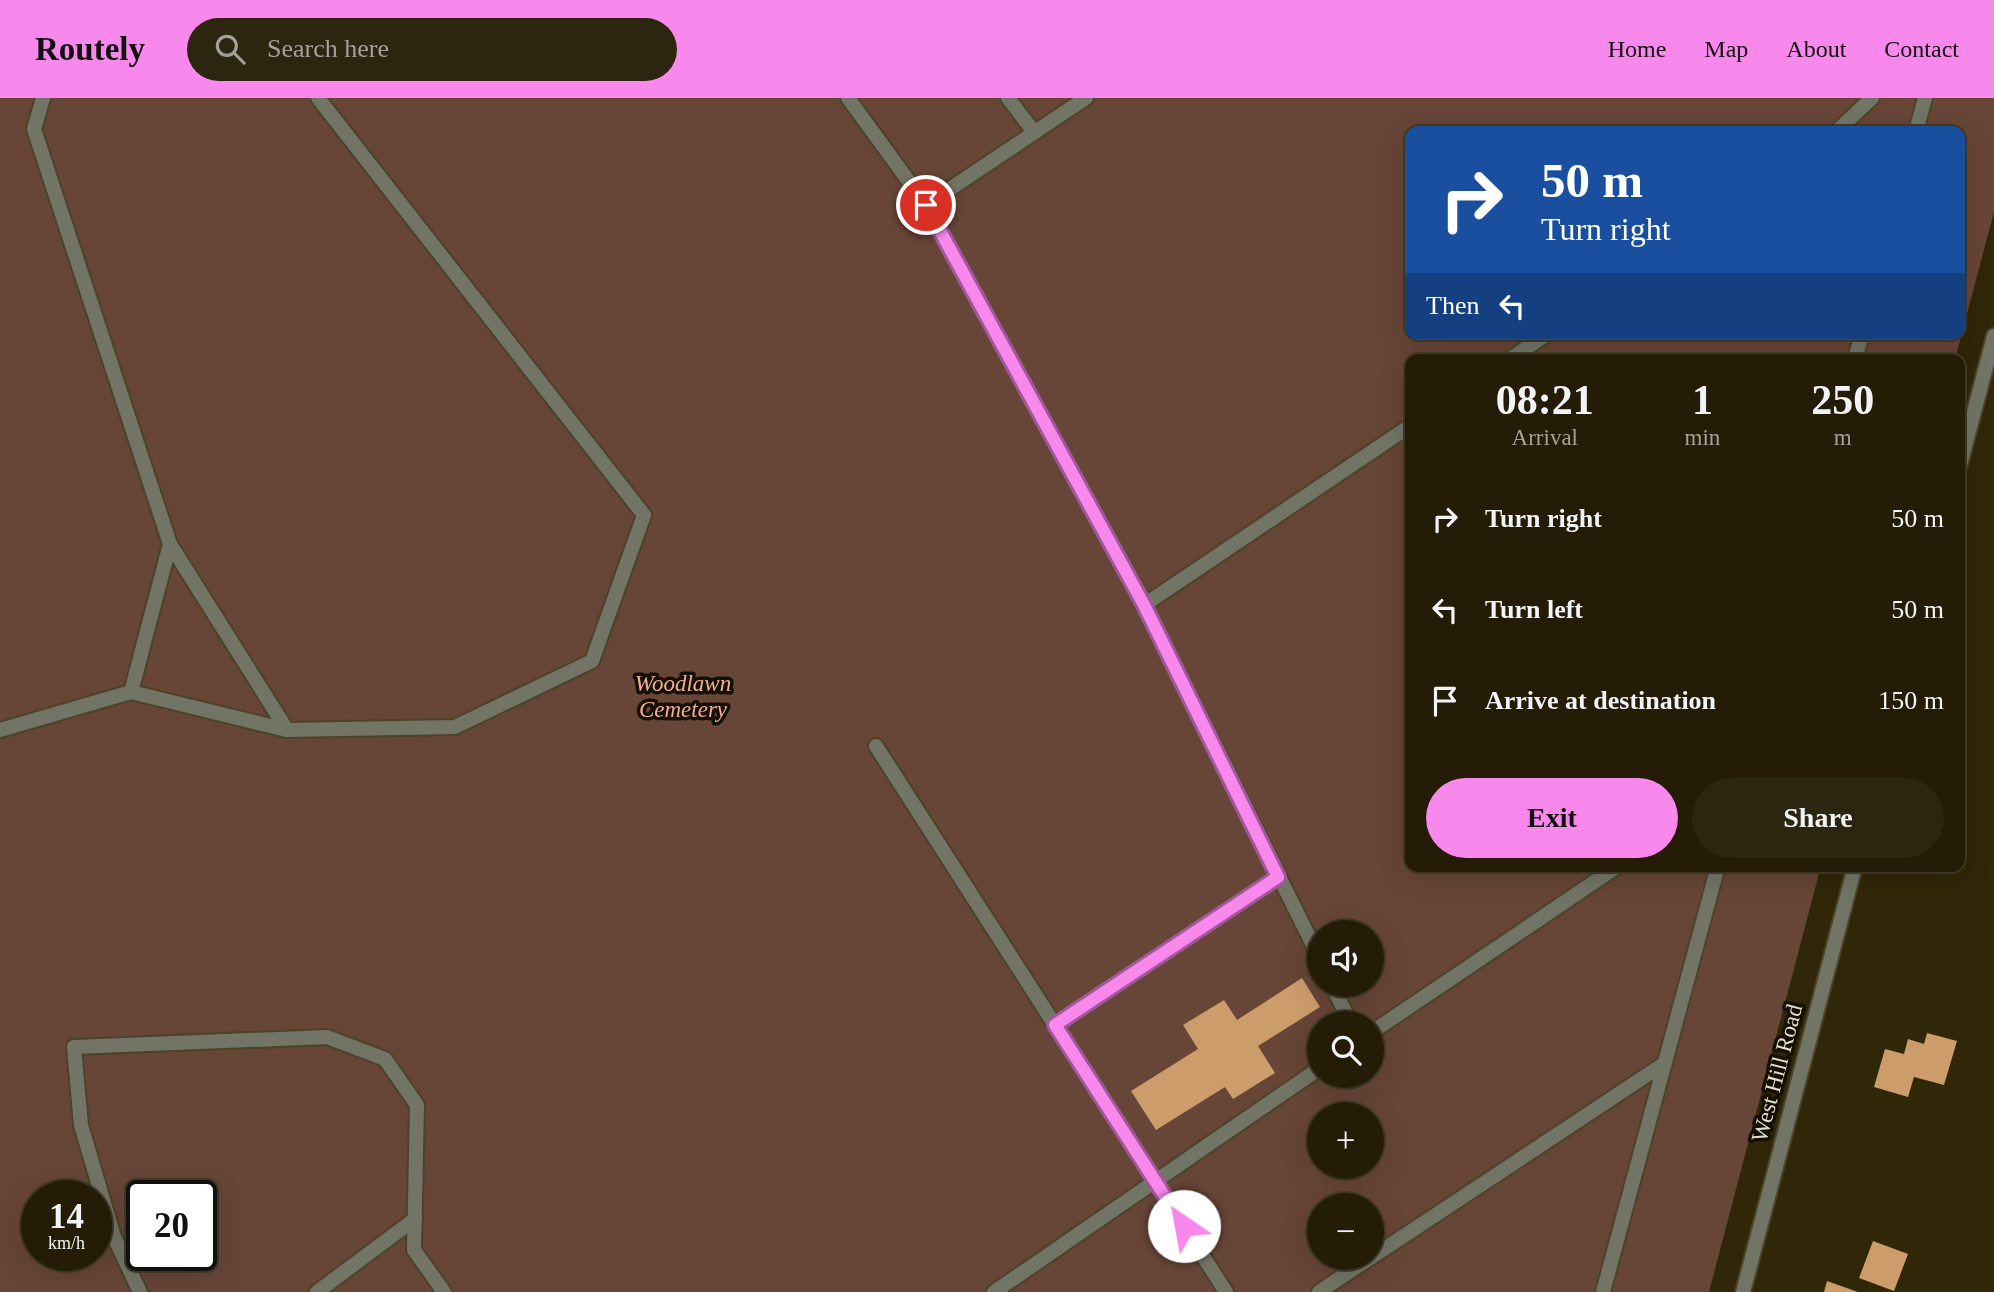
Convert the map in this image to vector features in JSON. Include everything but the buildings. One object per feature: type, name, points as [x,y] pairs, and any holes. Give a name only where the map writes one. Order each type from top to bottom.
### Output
[{"type":"street","points":[[43,98],[34,128],[170,544],[287,730]]},
{"type":"street","points":[[0,730],[131,692],[287,730],[455,727],[592,661],[644,515],[318,98]]},
{"type":"street","points":[[848,98],[926,205],[1144,605],[1307,934]]},
{"type":"street","points":[[1008,98],[1034,132]]},
{"type":"street","points":[[926,205],[1086,98]]},
{"type":"street","points":[[1842,126],[1872,98]]},
{"type":"street","points":[[1917,126],[1925,98]]},
{"type":"street","points":[[1965,446],[1994,336]]},
{"type":"street","points":[[1517,354],[1538,340]]},
{"type":"street","points":[[1144,605],[1405,429]]},
{"type":"street","points":[[131,692],[170,544]]},
{"type":"street","points":[[876,747],[1226,1292]]},
{"type":"street","points":[[1384,1024],[1609,872]]},
{"type":"street","points":[[1603,1292],[1716,872]]},
{"type":"street","name":"West Hill Road","points":[[1743,1292],[1853,872]]},
{"type":"street","points":[[1055,1025],[1278,877]]},
{"type":"street","points":[[139,1292],[114,1237],[81,1125],[74,1047],[327,1037],[385,1059],[417,1105],[414,1250],[444,1292]]},
{"type":"street","points":[[1384,1248],[1665,1063]]},
{"type":"street","points":[[994,1292],[1307,1077]]},
{"type":"street","points":[[317,1292],[415,1219]]},
{"type":"street","points":[[1319,1292],[1352,1270]]},
{"type":"green space","name":"Woodlawn Cemetery","points":[[0,98],[1994,98],[1994,212],[1965,321],[1965,126],[1405,126],[1405,340],[1960,340],[1956,354],[1405,354],[1405,872],[1819,872],[1709,1292],[0,1292]]},
{"type":"route","points":[[926,205],[1144,605],[1278,877],[1055,1025],[1184,1226]]}]
